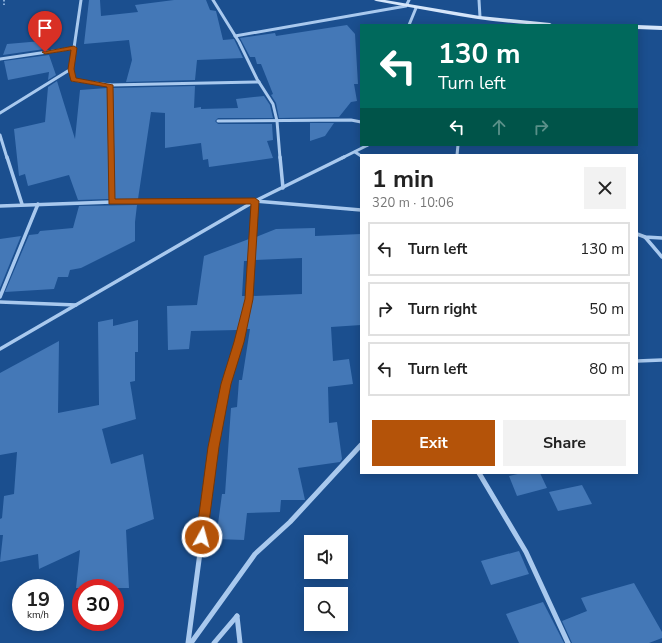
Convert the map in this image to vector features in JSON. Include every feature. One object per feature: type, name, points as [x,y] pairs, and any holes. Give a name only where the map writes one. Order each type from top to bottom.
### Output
[{"type":"main road","points":[[376,0],[480,18],[540,24]]},
{"type":"main road","points":[[638,27],[662,28]]},
{"type":"street","points":[[81,0],[71,69],[73,80],[110,85],[259,82]]},
{"type":"street","points":[[213,0],[273,104],[277,121],[284,188]]},
{"type":"street","points":[[235,36],[406,6],[409,0]]},
{"type":"street","points":[[479,0],[480,18]]},
{"type":"street","points":[[409,24],[416,8]]},
{"type":"street","points":[[0,59],[74,48]]},
{"type":"street","points":[[0,113],[71,69]]},
{"type":"street","points":[[110,85],[112,202]]},
{"type":"street","points":[[218,121],[351,120],[360,122]]},
{"type":"street","points":[[0,134],[22,204]]},
{"type":"street","points":[[0,349],[255,201],[284,188],[366,146]]},
{"type":"street","points":[[355,152],[360,155]]},
{"type":"street","points":[[189,643],[214,447],[226,384],[239,342],[249,299],[255,201]]},
{"type":"street","points":[[0,206],[22,204],[112,202],[255,201],[360,210]]},
{"type":"street","points":[[0,296],[38,204]]},
{"type":"street","points":[[638,234],[645,237],[662,238]]},
{"type":"street","points":[[645,237],[662,257]]},
{"type":"street","points":[[0,302],[77,305]]},
{"type":"street","points":[[638,361],[662,360]]},
{"type":"street","points":[[189,643],[255,554],[290,522],[360,446]]},
{"type":"street","points":[[480,474],[526,552],[568,643]]},
{"type":"street","points":[[214,643],[236,616],[240,643]]},
{"type":"path","points":[[4,0],[4,8]]},
{"type":"building","points":[[89,0],[100,0],[101,16],[138,12],[135,5],[174,0],[206,0],[210,10],[216,11],[223,40],[234,39],[243,58],[197,60],[195,80],[126,82],[132,60],[129,40],[84,44]]},
{"type":"building","points":[[347,25],[355,34],[358,84],[354,84],[357,101],[351,102],[339,117],[279,118],[276,103],[271,95],[273,94],[261,64],[257,64],[255,57],[250,57],[240,38],[275,33],[276,36]]},
{"type":"building","points":[[42,41],[45,49],[3,55],[7,44]]},
{"type":"building","points":[[49,55],[56,75],[48,80],[49,72],[8,80],[4,61]]},
{"type":"building","points":[[57,81],[75,139],[80,90],[107,88],[109,199],[78,200],[69,175],[28,186],[25,174],[19,176],[14,129],[45,122],[48,87]]},
{"type":"building","points":[[195,86],[194,108],[238,108],[236,99],[264,96],[270,105],[273,118],[218,118],[215,121],[218,124],[272,124],[273,140],[267,141],[273,158],[209,167],[208,159],[203,160],[201,143],[165,148],[165,113],[151,112],[138,199],[115,199],[113,88]]},
{"type":"building","points":[[310,123],[334,123],[325,136],[310,141]]},
{"type":"building","points":[[137,205],[135,241],[81,268],[70,270],[68,277],[58,277],[54,289],[5,292],[29,235],[38,234],[40,231],[73,228],[79,206]]},
{"type":"building","points":[[315,228],[315,236],[360,234],[360,325],[331,327],[333,361],[349,359],[353,384],[328,387],[329,423],[337,422],[342,459],[340,462],[298,468],[305,500],[281,500],[280,512],[247,513],[244,540],[216,539],[222,494],[225,494],[231,408],[237,407],[239,380],[242,380],[250,329],[244,329],[252,296],[302,294],[302,258],[255,260],[256,237],[276,229]]},
{"type":"building","points":[[21,236],[0,288],[0,239]]},
{"type":"building","points":[[249,239],[248,261],[244,261],[242,296],[246,296],[246,298],[238,330],[191,331],[189,349],[168,350],[167,306],[197,305],[204,256]]},
{"type":"building","points":[[113,319],[113,326],[138,320],[138,352],[135,352],[135,381],[130,382],[136,419],[102,429],[111,464],[143,454],[154,519],[126,530],[129,588],[124,588],[124,579],[77,579],[80,550],[39,569],[38,554],[0,562],[3,535],[0,535],[0,519],[2,518],[4,496],[14,494],[17,452],[0,455],[0,373],[59,341],[58,413],[99,405],[98,322]]},
{"type":"building","points":[[518,474],[540,474],[547,488],[517,496],[509,476]]},
{"type":"building","points":[[582,485],[592,504],[558,511],[549,492]]},
{"type":"building","points":[[519,551],[529,574],[491,585],[481,561]]},
{"type":"building","points":[[634,583],[662,632],[662,638],[649,643],[572,643],[562,621],[587,611],[581,598]]},
{"type":"building","points":[[543,602],[564,643],[519,643],[506,614]]},
{"type":"route","points":[[45,52],[74,48],[71,69],[73,80],[92,84],[110,85],[112,202],[255,201],[249,299],[239,342],[226,384],[214,447],[202,537]]}]
